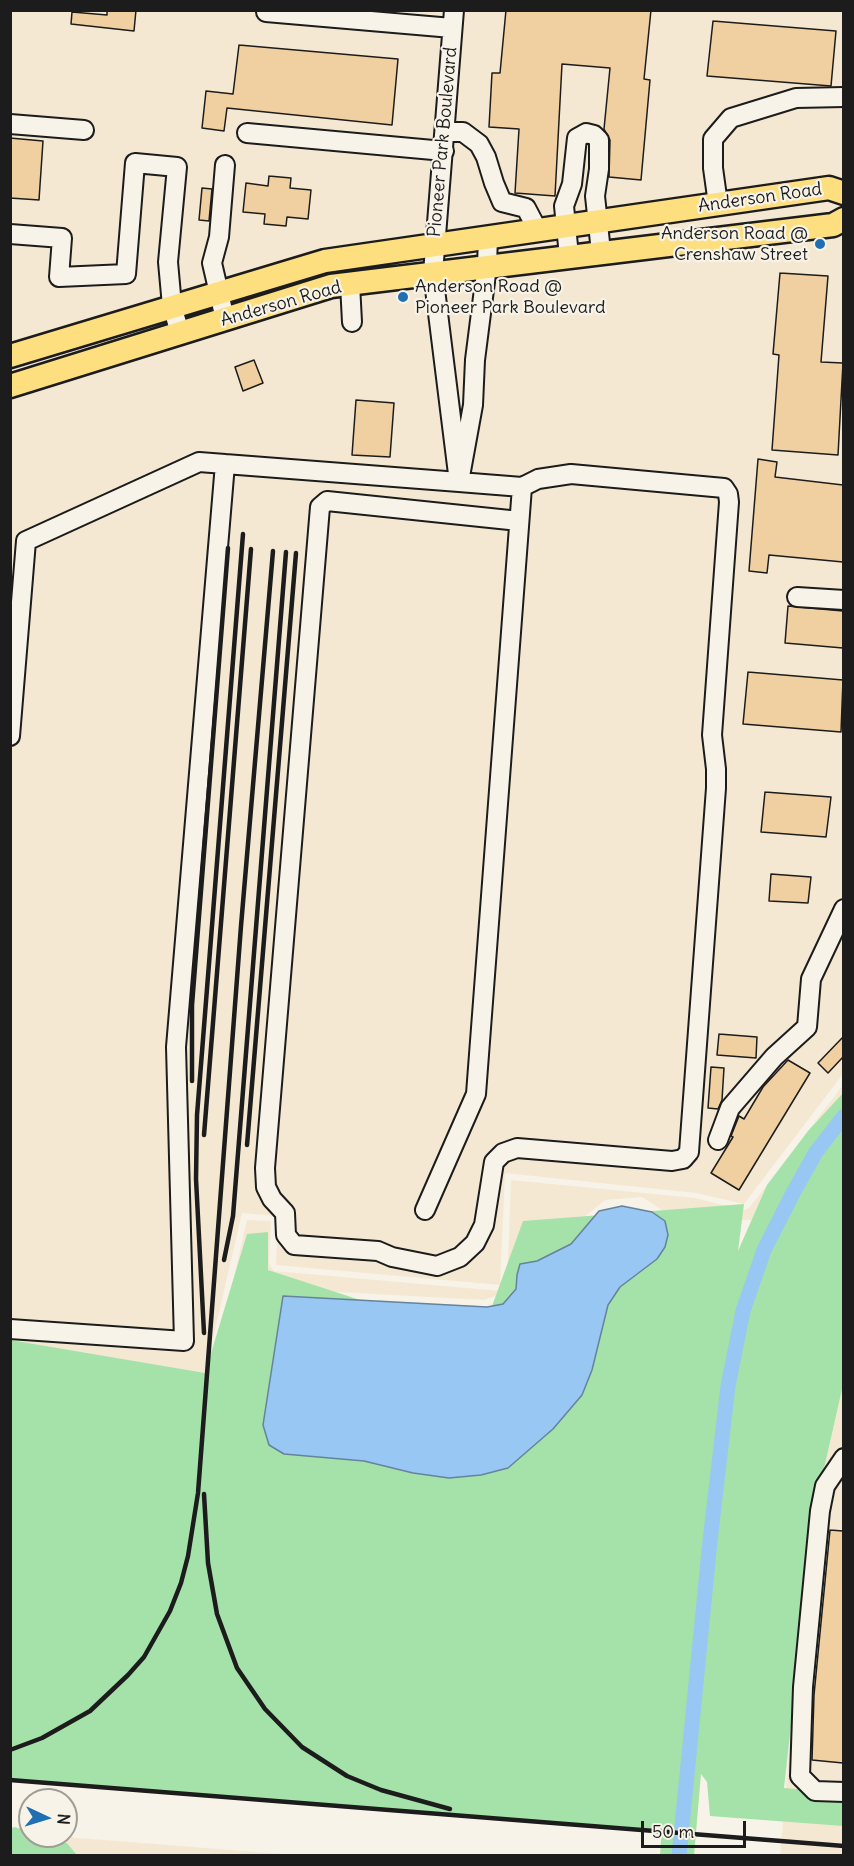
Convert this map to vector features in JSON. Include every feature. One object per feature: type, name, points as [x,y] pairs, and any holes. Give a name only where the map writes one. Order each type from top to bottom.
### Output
[{"type":"main road","name":"Anderson Road","points":[[10,356],[325,261],[829,188],[843,193]]},
{"type":"main road","name":"Anderson Road","points":[[10,386],[331,286],[833,225],[843,219]]},
{"type":"street","points":[[266,12],[453,19]]},
{"type":"street","name":"Pioneer Park Boulevard","points":[[453,19],[433,273],[459,482]]},
{"type":"street","points":[[718,204],[713,168],[713,139],[731,118],[796,98],[843,97]]},
{"type":"street","points":[[10,123],[84,130]]},
{"type":"street","points":[[445,132],[464,132],[479,144],[502,202],[526,208],[537,229]]},
{"type":"street","points":[[569,256],[564,206],[572,184],[578,138],[586,133],[594,135],[599,140],[599,169],[595,196],[601,252]]},
{"type":"street","points":[[247,134],[444,151]]},
{"type":"street","points":[[10,234],[62,238],[59,277],[126,274],[135,164],[177,167],[168,262],[172,306],[180,333]]},
{"type":"street","points":[[225,165],[219,237],[212,263],[225,319]]},
{"type":"street","points":[[459,482],[473,405],[475,360],[487,266],[488,236]]},
{"type":"street","points":[[350,284],[352,322]]},
{"type":"street","points":[[10,736],[18,544],[199,462],[522,487],[538,479],[570,474],[724,488],[729,502],[712,735],[717,769],[716,788],[689,1152],[683,1159],[672,1161],[517,1148],[503,1153],[494,1162],[484,1226],[475,1243],[460,1257],[437,1266],[392,1257],[378,1251],[294,1245],[286,1235],[285,1213],[272,1199],[266,1187],[265,1168],[320,507],[327,501],[519,521]]},
{"type":"street","points":[[10,1329],[184,1341],[176,1047],[225,464]]},
{"type":"street","points":[[425,1210],[476,1094],[522,487]]},
{"type":"street","points":[[797,597],[843,600]]},
{"type":"street","points":[[718,1140],[730,1108],[774,1058],[807,1027],[811,979],[843,909]]},
{"type":"street","points":[[843,1458],[835,1484],[819,1511],[803,1688],[800,1776],[815,1791],[843,1792]]},
{"type":"shaded area","points":[[10,11],[843,11],[843,1074],[744,1204],[696,1193],[505,1173],[500,1285],[276,1265],[278,1216],[242,1213],[205,1373],[11,1360]]},
{"type":"shaded area","points":[[843,1085],[843,1093],[808,1131]]},
{"type":"shaded area","points":[[511,1180],[695,1198],[744,1210],[749,1208],[767,1185],[752,1220],[677,1220],[642,1197],[605,1200],[567,1231],[503,1293],[484,1300],[283,1289],[261,1384],[10,1366],[212,1374],[247,1220],[271,1221],[269,1264],[274,1271],[501,1291],[507,1285]]},
{"type":"shaded area","points":[[843,1385],[843,1793],[804,1790],[816,1504]]},
{"type":"shaded area","points":[[807,1542],[797,1789],[843,1799],[843,1855],[780,1856]]},
{"type":"shaded area","points":[[78,1838],[295,1855],[77,1855],[71,1848],[78,1848]]},
{"type":"green space","points":[[843,1093],[843,1385],[816,1504],[784,1788],[843,1793],[843,1826],[710,1816],[707,1782],[701,1774],[694,1856],[660,1855],[662,1826],[661,1832],[11,1780],[10,1340],[205,1373],[247,1234],[268,1232],[268,1270],[480,1339],[523,1221],[744,1204],[738,1251],[767,1185],[808,1131]]},
{"type":"green space","points":[[11,1828],[18,1828],[18,1848],[71,1848],[77,1855],[11,1855]]},
{"type":"water","points":[[622,1206],[652,1212],[665,1221],[668,1235],[665,1247],[657,1259],[620,1287],[608,1305],[592,1370],[582,1395],[553,1429],[508,1468],[481,1475],[449,1478],[413,1473],[364,1461],[284,1454],[269,1445],[263,1425],[283,1296],[487,1307],[503,1304],[516,1289],[520,1264],[537,1261],[571,1244],[599,1211]]},
{"type":"building","points":[[107,10],[136,10],[134,31],[71,24],[72,12],[107,15]]},
{"type":"building","points":[[506,10],[651,10],[644,79],[650,80],[641,180],[609,177],[610,140],[604,129],[610,68],[562,64],[555,196],[515,193],[519,129],[489,127],[492,73],[500,73]]},
{"type":"building","points":[[713,21],[836,31],[831,86],[707,76]]},
{"type":"building","points":[[239,45],[398,59],[392,125],[227,108],[224,131],[202,128],[206,91],[233,94]]},
{"type":"building","points":[[10,138],[43,141],[39,200],[10,198]]},
{"type":"building","points":[[269,176],[291,178],[290,188],[311,190],[308,219],[287,217],[286,226],[264,224],[265,214],[243,212],[246,183],[268,186]]},
{"type":"building","points":[[202,188],[212,189],[209,221],[199,220]]},
{"type":"building","points":[[780,273],[828,276],[821,362],[843,363],[838,455],[772,450],[779,355],[773,354]]},
{"type":"building","points":[[254,360],[263,383],[243,391],[235,367]]},
{"type":"building","points":[[356,400],[394,403],[390,457],[352,455]]},
{"type":"building","points":[[758,459],[777,462],[775,477],[843,485],[843,562],[769,555],[767,573],[749,571]]},
{"type":"building","points":[[788,606],[843,611],[843,648],[785,643]]},
{"type":"building","points":[[748,672],[843,680],[841,732],[743,724]]},
{"type":"building","points":[[765,792],[831,797],[826,837],[761,832]]},
{"type":"building","points":[[771,874],[811,877],[808,903],[769,901]]},
{"type":"building","points":[[719,1034],[757,1037],[756,1058],[717,1055]]},
{"type":"building","points":[[843,1037],[843,1057],[828,1073],[818,1063]]},
{"type":"building","points":[[788,1060],[810,1073],[739,1190],[711,1173],[733,1137],[731,1136],[739,1116],[744,1119],[763,1087]]},
{"type":"building","points":[[711,1067],[724,1068],[722,1100],[718,1109],[708,1108]]},
{"type":"building","points":[[830,1530],[843,1531],[843,1763],[812,1760],[814,1695]]},
{"type":"waterway","points":[[679,1856],[710,1541],[728,1386],[743,1311],[764,1250],[793,1193],[816,1152],[844,1116]]},
{"type":"railway","points":[[204,1333],[196,1179],[197,1115],[243,534]]},
{"type":"railway","points":[[192,1081],[192,1005],[228,548]]},
{"type":"railway","points":[[204,1135],[251,549]]},
{"type":"railway","points":[[10,1750],[42,1738],[90,1711],[128,1675],[144,1657],[170,1611],[188,1556],[198,1493],[241,926],[273,551]]},
{"type":"railway","points":[[224,1260],[233,1216],[286,552]]},
{"type":"railway","points":[[247,1145],[296,553]]},
{"type":"railway","points":[[204,1494],[208,1563],[217,1614],[237,1668],[265,1709],[302,1747],[347,1776],[381,1790],[450,1809]]},
{"type":"railway","points":[[10,1780],[844,1846]]},
{"type":"place","name":"Anderson Road @ Crenshaw Street","points":[[820,244]]},
{"type":"place","name":"Anderson Road @ Pioneer Park Boulevard","points":[[403,297]]}]
